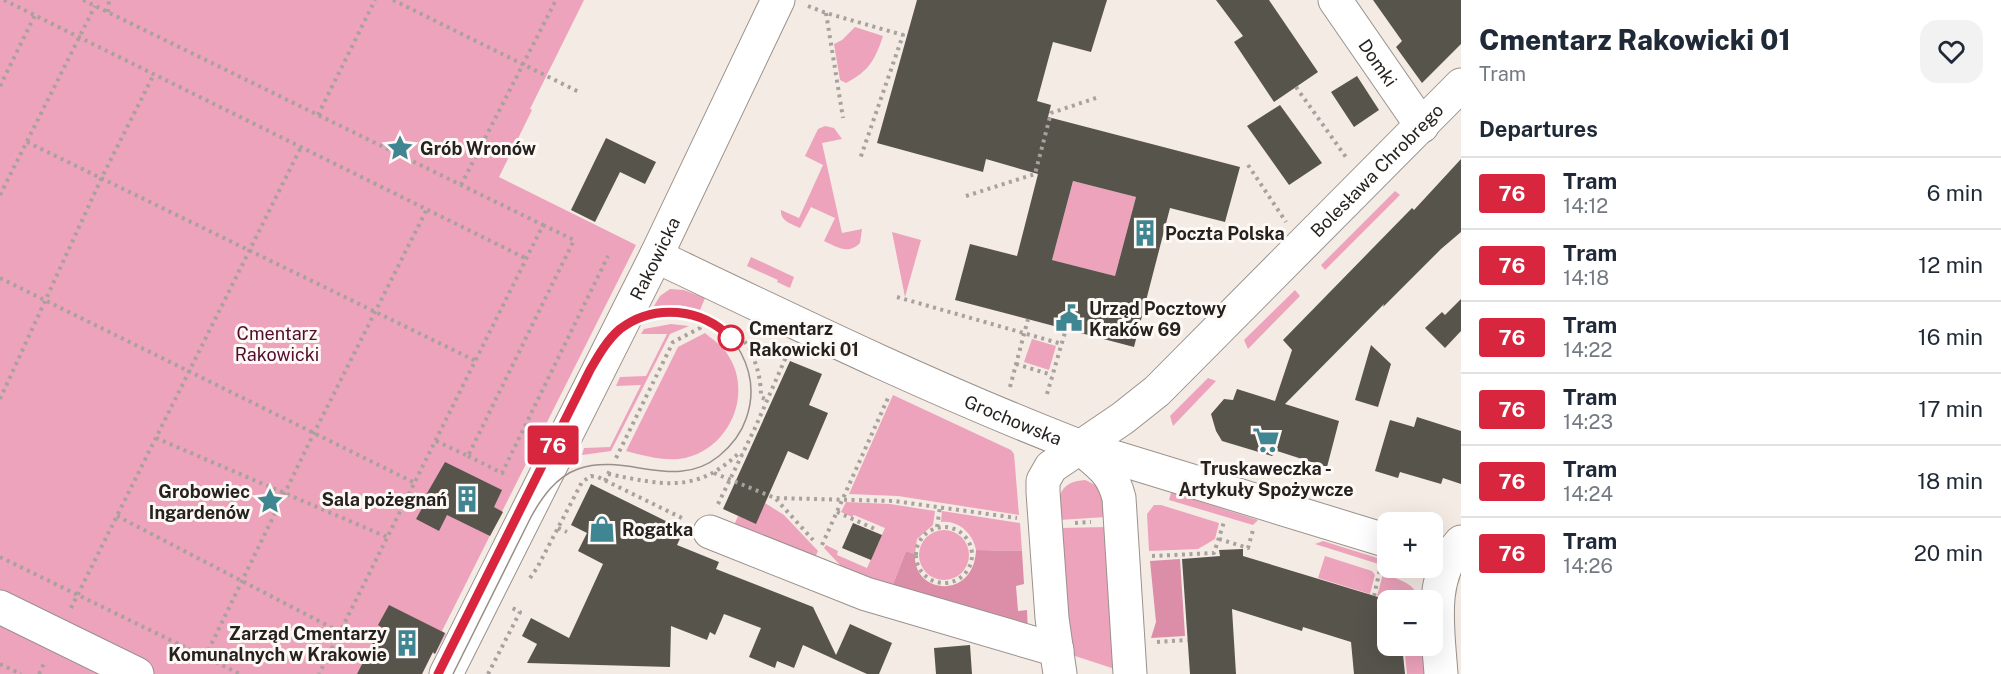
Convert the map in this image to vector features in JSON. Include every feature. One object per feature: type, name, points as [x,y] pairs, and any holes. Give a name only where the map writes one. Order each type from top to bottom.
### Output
[{"type":"street","name":"Domki","points":[[1335,0],[1422,126]]},
{"type":"street","name":"Rakowicka","points":[[446,674],[656,256],[793,3]]},
{"type":"street","name":"Bolesława Chrobrego","points":[[1058,662],[1051,605],[1043,481],[1051,467],[1123,418],[1157,391],[1461,85]]},
{"type":"street","name":"Grochowska","points":[[656,256],[966,401],[1081,447],[1377,553]]},
{"type":"street","points":[[1081,447],[1104,468],[1115,482],[1119,498],[1130,674]]},
{"type":"street","points":[[708,531],[866,594],[1058,662]]},
{"type":"street","points":[[1440,674],[1437,602],[1439,587],[1450,555]]},
{"type":"street","points":[[0,607],[137,674]]},
{"type":"path","points":[[4,0],[527,259]]},
{"type":"path","points":[[83,0],[574,240],[468,456]]},
{"type":"path","points":[[108,12],[109,0]]},
{"type":"path","points":[[318,115],[375,0]]},
{"type":"path","points":[[393,0],[581,93]]},
{"type":"path","points":[[460,185],[556,0]]},
{"type":"path","points":[[793,3],[903,35],[860,159]]},
{"type":"path","points":[[0,195],[95,6]]},
{"type":"path","points":[[826,13],[843,117]]},
{"type":"path","points":[[0,86],[35,15]]},
{"type":"path","points":[[0,399],[102,177],[154,74]]},
{"type":"path","points":[[1296,87],[1350,164]]},
{"type":"path","points":[[966,196],[1035,174],[1051,114],[1096,98]]},
{"type":"path","points":[[27,142],[476,361]]},
{"type":"path","points":[[39,674],[301,147]]},
{"type":"path","points":[[1248,165],[1292,230]]},
{"type":"path","points":[[205,657],[426,209]]},
{"type":"path","points":[[319,674],[543,225]]},
{"type":"path","points":[[436,441],[502,473],[608,256]]},
{"type":"path","points":[[0,278],[415,483]]},
{"type":"path","points":[[897,297],[1062,345]]},
{"type":"path","points":[[616,458],[673,342],[700,328],[708,310],[717,314]]},
{"type":"path","points":[[1009,390],[1028,319]]},
{"type":"path","points":[[732,326],[755,358],[759,372],[761,397],[767,400]]},
{"type":"path","points":[[1047,394],[1066,329]]},
{"type":"path","points":[[526,580],[534,574],[584,479],[594,476],[708,531],[792,344]]},
{"type":"path","points":[[1016,364],[1052,375]]},
{"type":"path","points":[[775,498],[820,548],[892,390]]},
{"type":"path","points":[[156,438],[387,537]]},
{"type":"path","points":[[604,481],[609,472],[668,484],[692,482],[714,472],[739,453],[742,455]]},
{"type":"path","points":[[714,472],[775,498],[884,500],[1024,519]]},
{"type":"path","points":[[937,527],[940,507]]},
{"type":"path","points":[[837,512],[875,529]]},
{"type":"path","points":[[117,516],[340,632]]},
{"type":"path","points":[[1145,557],[1214,553],[1224,520]]},
{"type":"path","points":[[1071,523],[1094,522]]},
{"type":"path","points":[[937,527],[951,527],[961,531],[968,538],[972,550],[971,564],[966,574],[949,583],[938,583],[925,576],[917,561],[919,542],[927,532],[937,527]]},
{"type":"path","points":[[558,528],[567,532]]},
{"type":"path","points":[[1219,539],[1248,548],[1252,535]]},
{"type":"path","points":[[0,557],[240,674]]},
{"type":"path","points":[[1374,596],[1378,578]]},
{"type":"path","points":[[488,674],[520,612],[509,606]]},
{"type":"path","points":[[507,637],[513,640]]},
{"type":"path","points":[[1155,642],[1188,640]]},
{"type":"path","points":[[0,664],[21,674]]},
{"type":"green space","name":"Cmentarz Rakowicki","points":[[0,0],[584,0],[499,177],[636,245],[442,631],[446,634],[435,654],[432,653],[422,674],[0,674]]},
{"type":"green space","points":[[855,27],[883,36],[870,64],[846,83],[840,80],[834,44],[842,40]]},
{"type":"green space","points":[[825,126],[834,128],[842,139],[822,143],[842,233],[862,229],[860,243],[851,249],[842,249],[824,241],[835,218],[811,207],[800,228],[787,222],[781,214],[781,210],[799,218],[823,165],[805,156],[818,129]]},
{"type":"green space","points":[[1073,181],[1136,197],[1115,276],[1052,260]]},
{"type":"green space","points":[[1395,191],[1400,195],[1325,270],[1321,265]]},
{"type":"green space","points":[[892,232],[921,240],[905,297]]},
{"type":"green space","points":[[751,257],[794,277],[790,288],[747,266]]},
{"type":"green space","points":[[670,289],[684,290],[705,298],[700,310],[679,305],[654,306],[660,296]]},
{"type":"green space","points":[[1295,290],[1300,296],[1248,349],[1244,340]]},
{"type":"green space","points":[[671,324],[689,326],[670,334],[611,451],[582,455],[584,448],[610,447],[641,385],[616,386],[620,377],[646,376],[667,334],[641,334],[644,329]]},
{"type":"green space","points":[[705,333],[726,352],[734,367],[738,383],[738,399],[734,415],[726,430],[701,452],[685,458],[663,459],[626,451],[678,347]]},
{"type":"green space","points":[[1032,339],[1056,346],[1049,370],[1024,362]]},
{"type":"green space","points":[[1208,378],[1216,381],[1173,426],[1170,416]]},
{"type":"green space","points":[[893,395],[1011,450],[1014,454],[1019,515],[898,496],[849,494]]},
{"type":"green space","points":[[1085,480],[1100,490],[1106,517],[1059,520],[1059,498],[1064,488],[1076,481]]},
{"type":"green space","points":[[1171,493],[1258,520],[1253,525],[1169,500]]},
{"type":"green space","points":[[846,502],[890,504],[935,511],[933,525],[917,539],[915,554],[906,551],[890,592],[858,584],[824,548],[826,545],[838,551],[837,555],[867,568],[885,528],[841,512]]},
{"type":"green space","points":[[765,503],[784,515],[818,551],[813,562],[732,530],[738,516],[756,523]]},
{"type":"green space","points":[[1154,505],[1161,505],[1219,523],[1215,539],[1198,549],[1149,551],[1147,514]]},
{"type":"green space","points":[[942,511],[1020,523],[1022,551],[976,550],[972,538],[959,525],[941,522]]},
{"type":"green space","points":[[1107,527],[1118,670],[1069,654],[1059,528]]},
{"type":"green space","points":[[939,530],[949,530],[962,537],[969,550],[969,560],[962,573],[949,580],[939,580],[930,576],[923,569],[919,560],[919,550],[923,541],[930,534]]},
{"type":"green space","points":[[1323,541],[1377,558],[1377,564],[1315,544]]},
{"type":"green space","points":[[1325,556],[1372,571],[1375,575],[1370,594],[1318,578]]},
{"type":"green space","points":[[1382,578],[1394,578],[1415,590],[1379,590]]},
{"type":"green space","points":[[1405,656],[1423,656],[1424,674],[1407,674]]},
{"type":"shaded area","points":[[976,550],[1022,551],[1024,584],[1016,586],[1018,611],[1027,610],[1028,634],[890,592],[906,551],[915,554],[917,567],[923,577],[932,584],[944,586],[955,584],[965,578],[973,566]]},
{"type":"shaded area","points":[[1180,559],[1185,636],[1151,638],[1156,622],[1150,561]]},
{"type":"building","points":[[917,0],[1107,0],[1091,52],[1053,42],[1037,101],[1051,105],[1048,117],[1240,167],[1225,222],[1170,208],[1134,347],[955,300],[970,244],[1017,256],[1038,174],[986,159],[983,172],[877,143]],"holes":[[[1073,181],[1136,197],[1115,276],[1052,260]]]},
{"type":"building","points":[[1216,0],[1269,0],[1318,72],[1274,102],[1234,42],[1243,36]]},
{"type":"building","points":[[1373,0],[1461,0],[1461,44],[1422,83],[1396,47],[1402,41]]},
{"type":"building","points":[[1357,76],[1379,110],[1354,127],[1331,92]]},
{"type":"building","points":[[1280,105],[1322,163],[1289,185],[1247,126]]},
{"type":"building","points":[[606,138],[656,162],[645,184],[620,172],[595,222],[571,210]]},
{"type":"building","points":[[1461,159],[1461,232],[1383,307],[1384,304],[1285,404],[1339,421],[1327,467],[1277,451],[1272,456],[1222,441],[1211,414],[1224,399],[1233,400],[1237,389],[1275,401],[1292,350],[1283,340],[1412,208],[1414,210]]},
{"type":"building","points":[[1461,299],[1461,331],[1445,348],[1425,328],[1442,312],[1445,315]]},
{"type":"building","points":[[1371,345],[1391,364],[1378,407],[1355,400]]},
{"type":"building","points":[[790,361],[822,374],[809,405],[828,413],[808,460],[788,451],[756,524],[723,509]]},
{"type":"building","points":[[1417,417],[1461,431],[1461,484],[1443,478],[1441,484],[1400,472],[1398,478],[1375,471],[1390,420],[1414,427]]},
{"type":"building","name":"Sala pożegnań","points":[[445,462],[502,490],[494,507],[503,512],[490,536],[447,515],[439,531],[416,519],[425,503],[422,502]]},
{"type":"building","points":[[591,484],[684,530],[677,545],[719,562],[716,569],[813,607],[836,655],[850,624],[892,643],[879,674],[867,674],[803,645],[794,668],[777,661],[775,668],[749,657],[761,628],[724,614],[715,635],[710,632],[707,640],[671,626],[670,667],[527,663],[537,644],[522,636],[531,618],[569,638],[603,564],[578,551],[587,533],[571,525]]},
{"type":"building","points":[[853,523],[882,535],[871,560],[842,548]]},
{"type":"building","points":[[1243,549],[1243,556],[1377,597],[1377,656],[1403,656],[1405,674],[1354,674],[1351,642],[1303,627],[1302,631],[1232,609],[1236,674],[1190,674],[1182,559],[1220,556],[1219,550]]},
{"type":"building","name":"Zarząd Cmentarzy Komunalnych w Krakowie","points":[[389,605],[445,633],[422,674],[357,674],[381,627],[378,625]]},
{"type":"building","points":[[970,645],[972,674],[936,674],[934,648]]},
{"type":"tram line","points":[[438,674],[590,370],[608,342],[631,322],[659,311],[693,314],[721,329],[741,353],[748,369],[751,386],[749,411],[735,439],[719,456],[702,466],[685,471],[596,465],[578,469],[556,482],[531,517],[453,674]]},
{"type":"tram line","name":"76","points":[[438,674],[590,370],[612,336],[635,319],[656,313],[682,312],[704,318],[731,338]]},
{"type":"place","name":"Grób Wronów","points":[[400,148]]},
{"type":"place","name":"Poczta Polska","points":[[1145,233]]},
{"type":"place","name":"Urząd Pocztowy Kraków 69","points":[[1069,318]]},
{"type":"place","name":"Cmentarz Rakowicki 01","points":[[731,338]]},
{"type":"place","name":"Truskaweczka - Artykuły Spożywcze","points":[[1266,440]]},
{"type":"place","name":"Sala pożegnań","points":[[467,499]]},
{"type":"place","name":"Grobowiec Ingardenów","points":[[270,501]]},
{"type":"place","name":"Rogatka","points":[[602,529]]},
{"type":"place","name":"Zarząd Cmentarzy Komunalnych w Krakowie","points":[[407,643]]}]
